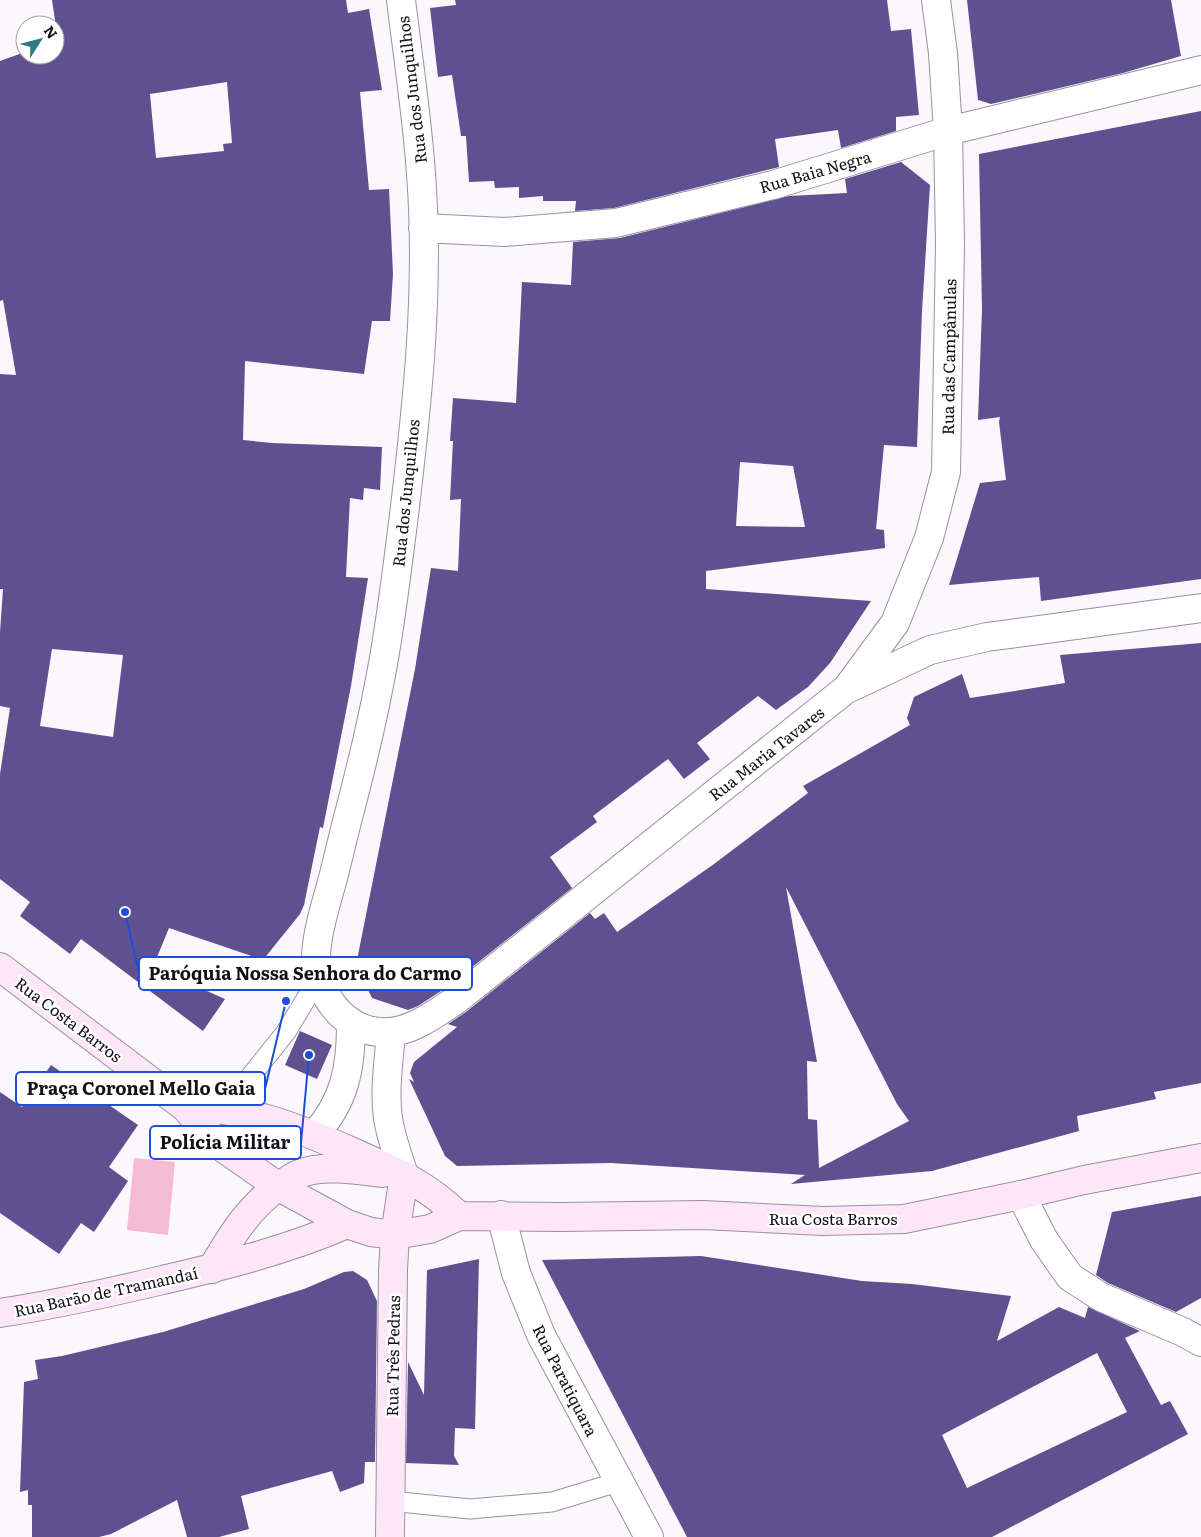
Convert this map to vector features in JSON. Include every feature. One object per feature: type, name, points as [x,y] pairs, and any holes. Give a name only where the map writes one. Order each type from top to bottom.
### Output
[{"type":"main road","name":"Rua Costa Barros","points":[[0,967],[186,1108],[223,1148],[279,1186],[347,1224],[371,1232],[395,1235],[430,1229],[459,1216],[703,1215],[823,1221],[904,1219],[1084,1180],[1201,1158]]},
{"type":"main road","points":[[186,1108],[223,1109],[249,1114],[314,1135],[404,1175],[440,1198],[459,1216]]},
{"type":"main road","name":"Rua Barão de Tramandaí","points":[[212,1269],[236,1229],[251,1210],[279,1186],[298,1174],[319,1169],[404,1175]]},
{"type":"main road","name":"Rua Três Pedras","points":[[390,1537],[393,1270],[395,1235],[404,1175]]},
{"type":"main road","name":"Rua Barão de Tramandaí","points":[[0,1313],[87,1298],[212,1269],[309,1240],[347,1224]]},
{"type":"street","name":"Rua dos Junquilhos","points":[[318,979],[316,958],[322,916],[356,786],[380,683],[392,609],[409,473],[422,324],[423,228],[421,173],[401,0]]},
{"type":"street","name":"Rua das Campânulas","points":[[845,690],[895,623],[929,538],[946,472],[950,244],[948,131],[943,53],[936,0]]},
{"type":"street","name":"Rua Baia Negra","points":[[423,228],[504,232],[616,223],[773,185],[948,131],[1201,70]]},
{"type":"street","name":"Rua Maria Tavares","points":[[391,1032],[420,1023],[456,1000],[845,690],[930,650],[987,637],[1201,608]]},
{"type":"street","points":[[318,979],[332,1004],[351,1024],[369,1032],[391,1032],[387,1100],[388,1119],[404,1175]]},
{"type":"street","points":[[314,1135],[333,1110],[345,1084],[351,1054],[351,1024]]},
{"type":"street","points":[[1021,1195],[1044,1240],[1070,1277],[1101,1297],[1183,1332],[1201,1342]]},
{"type":"street","name":"Rua Paratiquara","points":[[501,1215],[516,1273],[542,1335],[618,1482],[649,1537]]},
{"type":"lane","points":[[250,1077],[286,1032],[318,979]]},
{"type":"lane","points":[[390,1501],[470,1509],[552,1502],[618,1482]]},
{"type":"shaded area","points":[[134,1158],[175,1162],[168,1235],[127,1230]]},
{"type":"building","points":[[52,0],[346,0],[348,13],[369,9],[382,90],[360,92],[369,190],[389,189],[393,274],[390,321],[372,321],[364,374],[245,361],[243,440],[272,443],[382,447],[380,490],[364,488],[363,500],[350,498],[346,577],[368,578],[351,686],[323,828],[320,827],[304,905],[300,914],[263,960],[169,928],[153,967],[225,999],[203,1031],[81,939],[70,954],[20,916],[30,902],[0,879],[0,774],[10,708],[0,706],[0,632],[3,589],[0,589],[0,374],[16,375],[3,300],[0,301],[0,61],[15,56],[15,65],[65,65],[65,15],[54,15]],"holes":[[[227,82],[232,143],[223,144],[224,151],[156,158],[150,94]],[[52,649],[123,655],[113,737],[40,726]]]},
{"type":"building","points":[[455,0],[887,0],[891,31],[911,29],[919,115],[896,117],[896,131],[841,148],[838,130],[775,139],[779,167],[614,208],[575,211],[576,201],[543,201],[543,196],[519,198],[519,187],[495,188],[494,181],[469,182],[466,136],[461,136],[452,75],[438,77],[430,8],[456,5]]},
{"type":"building","points":[[967,0],[1171,0],[1181,56],[1123,73],[991,104],[978,100]]},
{"type":"building","points":[[1201,111],[1201,579],[1041,601],[1039,577],[949,585],[980,483],[1006,480],[1000,417],[978,420],[982,309],[979,154]]},
{"type":"building","points":[[901,162],[930,185],[922,311],[917,447],[884,445],[876,529],[884,530],[885,548],[706,571],[706,589],[871,601],[830,663],[808,687],[776,710],[758,696],[697,743],[710,759],[684,779],[668,759],[593,816],[597,822],[550,857],[572,888],[447,987],[418,1006],[408,1010],[372,998],[356,965],[415,669],[431,568],[458,571],[461,499],[450,500],[453,441],[450,441],[453,398],[516,403],[522,282],[571,285],[573,242],[620,238],[789,196],[847,193],[845,179]],"holes":[[[740,462],[793,466],[805,527],[736,526]]]},
{"type":"building","points":[[1201,643],[1201,1083],[1154,1092],[1156,1099],[1077,1116],[1079,1131],[932,1171],[791,1184],[805,1175],[611,1163],[457,1166],[445,1156],[409,1079],[414,1082],[410,1073],[414,1062],[457,1027],[448,1024],[466,1012],[590,913],[595,919],[604,913],[617,932],[714,864],[808,793],[803,786],[910,725],[907,718],[914,697],[962,674],[970,698],[1065,683],[1060,655]],"holes":[[[786,887],[897,1104],[909,1121],[819,1168],[817,1120],[808,1119],[807,1061],[817,1062]]]},
{"type":"building","points":[[300,1031],[332,1045],[317,1079],[285,1065]]},
{"type":"building","points":[[51,1065],[138,1125],[109,1167],[128,1181],[94,1232],[81,1223],[59,1254],[0,1213],[0,1092],[22,1107]]},
{"type":"building","points":[[1201,1196],[1201,1298],[1176,1312],[1108,1283],[1096,1275],[1112,1212]]},
{"type":"building","points":[[701,1256],[862,1281],[912,1284],[1011,1296],[997,1341],[1059,1307],[1085,1318],[1088,1307],[1140,1331],[1125,1338],[1161,1405],[1170,1401],[1188,1434],[992,1537],[687,1537],[542,1260]],"holes":[[[1097,1353],[1127,1412],[967,1488],[942,1435]]]},
{"type":"building","points":[[479,1259],[475,1429],[455,1428],[454,1456],[459,1465],[406,1463],[408,1362],[424,1395],[427,1270]]},
{"type":"building","points":[[353,1271],[367,1280],[377,1301],[375,1462],[365,1462],[364,1483],[340,1492],[332,1471],[241,1496],[249,1529],[219,1537],[187,1537],[177,1500],[111,1534],[99,1537],[32,1537],[32,1505],[28,1505],[28,1490],[20,1492],[24,1382],[38,1379],[35,1360],[62,1356],[163,1332],[304,1289],[344,1272]]},
{"type":"place","name":"Paróquia Nossa Senhora do Carmo","points":[[125,912]]},
{"type":"place","name":"Praça Coronel Mello Gaia","points":[[286,1001]]},
{"type":"place","name":"Polícia Militar","points":[[309,1055]]}]
